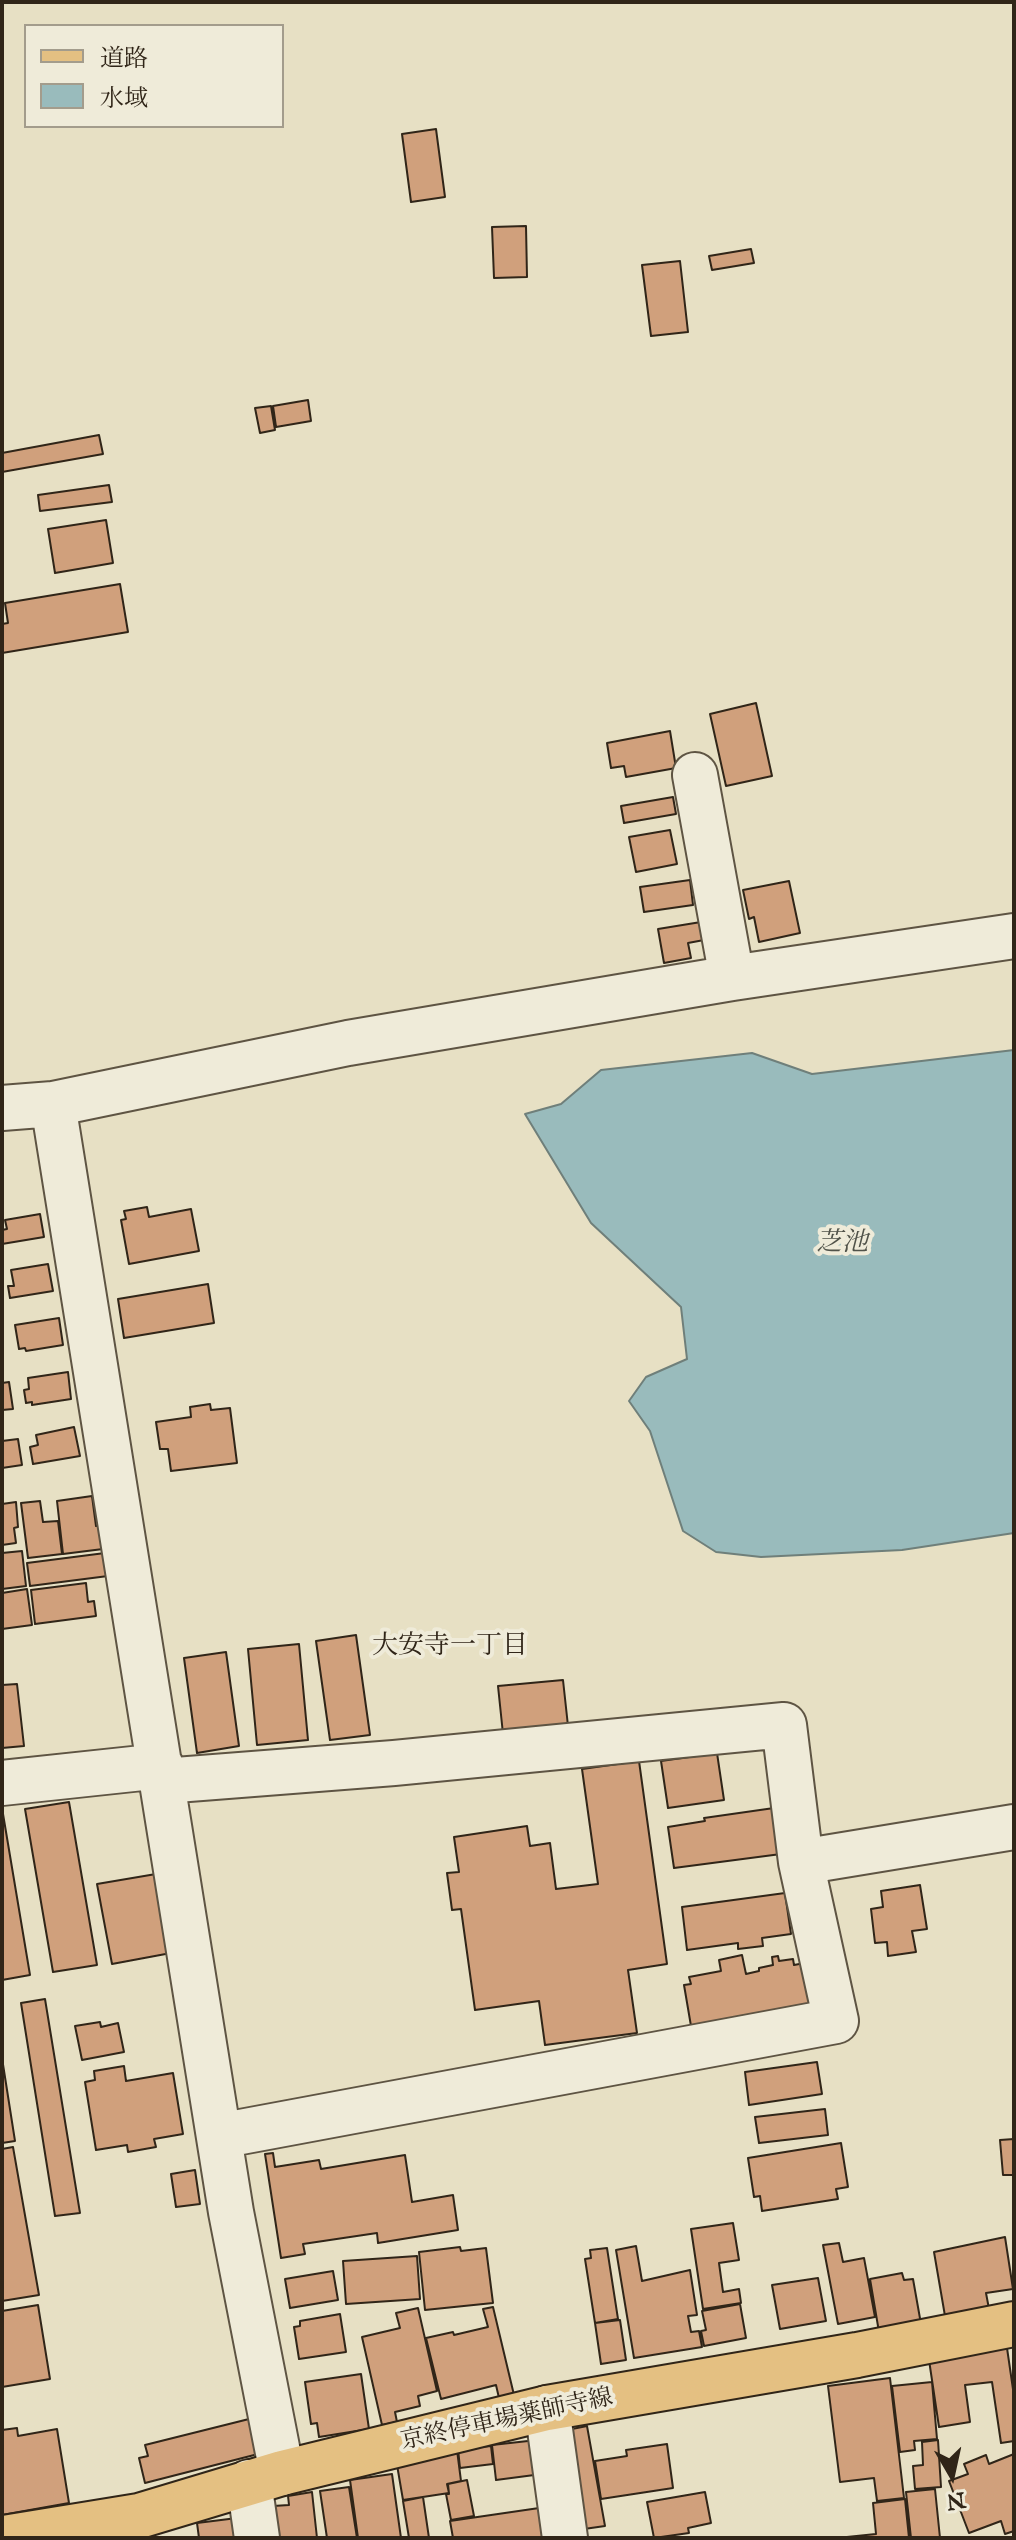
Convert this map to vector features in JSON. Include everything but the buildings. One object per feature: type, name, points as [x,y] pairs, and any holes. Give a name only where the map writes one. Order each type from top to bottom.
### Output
[{"type":"main road","name":"京終停車場薬師寺線","points":[[4,2538],[139,2516],[266,2477],[547,2408],[857,2355],[1014,2324]]},
{"type":"street","points":[[695,775],[732,978]]},
{"type":"street","points":[[2,1108],[53,1104],[348,1043],[732,978],[1014,936]]},
{"type":"street","points":[[53,1104],[219,2136],[266,2477],[257,2538]]},
{"type":"street","points":[[2,1783],[394,1763],[784,1725],[801,1862],[836,2021],[219,2136]]},
{"type":"street","points":[[801,1862],[1014,1827]]},
{"type":"street","points":[[547,2408],[565,2538]]},
{"type":"water","name":"芝池","points":[[1014,1050],[1014,1533],[902,1550],[761,1557],[716,1552],[683,1531],[650,1431],[629,1401],[646,1377],[687,1359],[681,1307],[591,1223],[525,1114],[561,1104],[601,1070],[752,1053],[812,1074]]},
{"type":"district","name":"大安寺一丁目","points":[[450,1648]]}]
